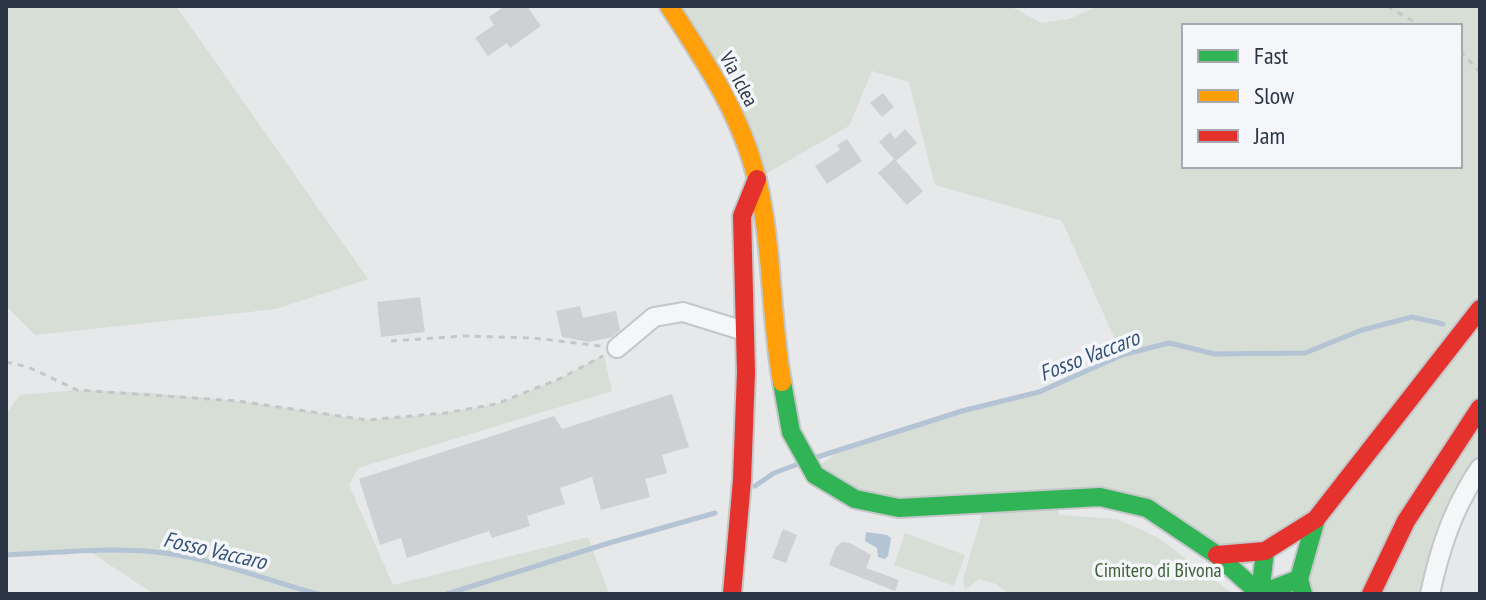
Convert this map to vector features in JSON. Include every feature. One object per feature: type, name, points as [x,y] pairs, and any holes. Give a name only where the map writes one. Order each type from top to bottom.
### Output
[{"type":"street","name":"Via Iclea","points":[[669,6],[716,78],[738,125],[757,179],[766,232],[781,377],[791,432],[815,475],[855,499],[899,508],[1100,497],[1147,508],[1217,555]]},
{"type":"street","points":[[732,594],[742,480],[742,216],[757,179]]},
{"type":"street","points":[[1217,555],[1265,551],[1316,519],[1480,309]]},
{"type":"street","points":[[617,348],[654,317],[683,312],[744,331]]},
{"type":"street","points":[[1371,594],[1384,560],[1421,494],[1480,408]]},
{"type":"street","points":[[1430,594],[1440,549],[1460,497],[1480,468]]},
{"type":"street","points":[[1260,594],[1301,586],[1316,519]]},
{"type":"street","points":[[1260,594],[1265,551]]},
{"type":"street","points":[[1217,555],[1260,594]]},
{"type":"path","points":[[1387,6],[1418,24]]},
{"type":"path","points":[[1462,53],[1480,72]]},
{"type":"path","points":[[391,341],[465,336],[533,338],[617,348]]},
{"type":"path","points":[[6,362],[28,367],[77,390],[238,401],[367,420],[445,413],[496,404],[559,379],[617,348]]},
{"type":"green space","points":[[6,6],[176,6],[368,279],[276,309],[35,335],[6,306]]},
{"type":"green space","name":"Cimitero di Bivona","points":[[669,6],[1010,6],[1041,23],[1069,19],[1099,6],[1480,6],[1480,468],[1430,594],[1303,594],[1315,521],[1217,555],[1147,508],[1057,500],[1059,515],[1117,519],[1157,537],[1233,594],[1009,594],[996,584],[979,579],[965,590],[963,580],[985,504],[899,508],[812,471],[846,446],[962,411],[1039,392],[1122,355],[1062,221],[935,185],[909,82],[872,71],[849,126],[757,179]]},
{"type":"green space","points":[[604,355],[612,391],[358,468],[349,485],[393,585],[588,537],[609,594],[154,594],[89,551],[6,555],[6,414],[20,395],[77,390],[151,393],[238,401],[367,420],[445,413],[496,404],[559,379]]},
{"type":"green space","points":[[905,533],[965,555],[954,586],[894,565]]},
{"type":"water","points":[[866,532],[891,538],[885,559],[878,557],[877,548],[865,541]]},
{"type":"building","points":[[505,6],[527,6],[541,26],[510,48],[507,43],[488,56],[475,38],[494,25],[489,17]]},
{"type":"building","points":[[883,93],[894,107],[882,117],[870,103]]},
{"type":"building","points":[[905,129],[917,143],[896,161],[923,191],[907,205],[878,173],[894,159],[879,142],[890,132],[895,139]]},
{"type":"building","points":[[847,139],[862,161],[827,184],[815,166],[840,150],[837,145]]},
{"type":"building","points":[[420,297],[425,332],[381,337],[377,302]]},
{"type":"building","points":[[580,306],[583,318],[616,311],[620,330],[612,337],[589,342],[562,337],[556,311]]},
{"type":"building","points":[[672,394],[689,447],[662,455],[667,473],[645,479],[650,497],[601,510],[592,477],[560,488],[565,504],[527,516],[530,526],[492,538],[489,531],[407,558],[401,538],[380,545],[359,479],[554,416],[562,429]]},
{"type":"building","points":[[783,529],[797,535],[786,563],[772,558]]},
{"type":"building","points":[[842,542],[871,555],[866,568],[899,580],[895,591],[829,565],[836,547]]},
{"type":"waterway","name":"Fosso Vaccaro","points":[[814,458],[962,411],[1039,392],[1122,355],[1169,343],[1215,354],[1305,353],[1362,330],[1412,317],[1443,324]]},
{"type":"waterway","name":"Fosso Vaccaro","points":[[755,486],[774,473],[801,463]]},
{"type":"waterway","name":"Fosso Vaccaro","points":[[447,594],[715,513]]},
{"type":"waterway","name":"Fosso Vaccaro","points":[[6,555],[99,550],[155,552],[217,564],[318,594]]},
{"type":"traffic: fast","points":[[782,382],[791,432],[815,475],[855,499],[899,508],[1100,497],[1147,508],[1217,555],[1260,594]]},
{"type":"traffic: fast","points":[[1303,594],[1299,579],[1316,519]]},
{"type":"traffic: fast","points":[[1265,551],[1260,594],[1299,579]]},
{"type":"traffic: slow","points":[[669,6],[721,90],[750,156],[766,230],[782,382]]},
{"type":"traffic: jam","points":[[732,594],[742,480],[746,372],[742,216],[757,179]]},
{"type":"traffic: jam","points":[[1217,555],[1265,551],[1316,519],[1480,309]]},
{"type":"traffic: jam","points":[[1371,594],[1406,521],[1480,408]]}]
